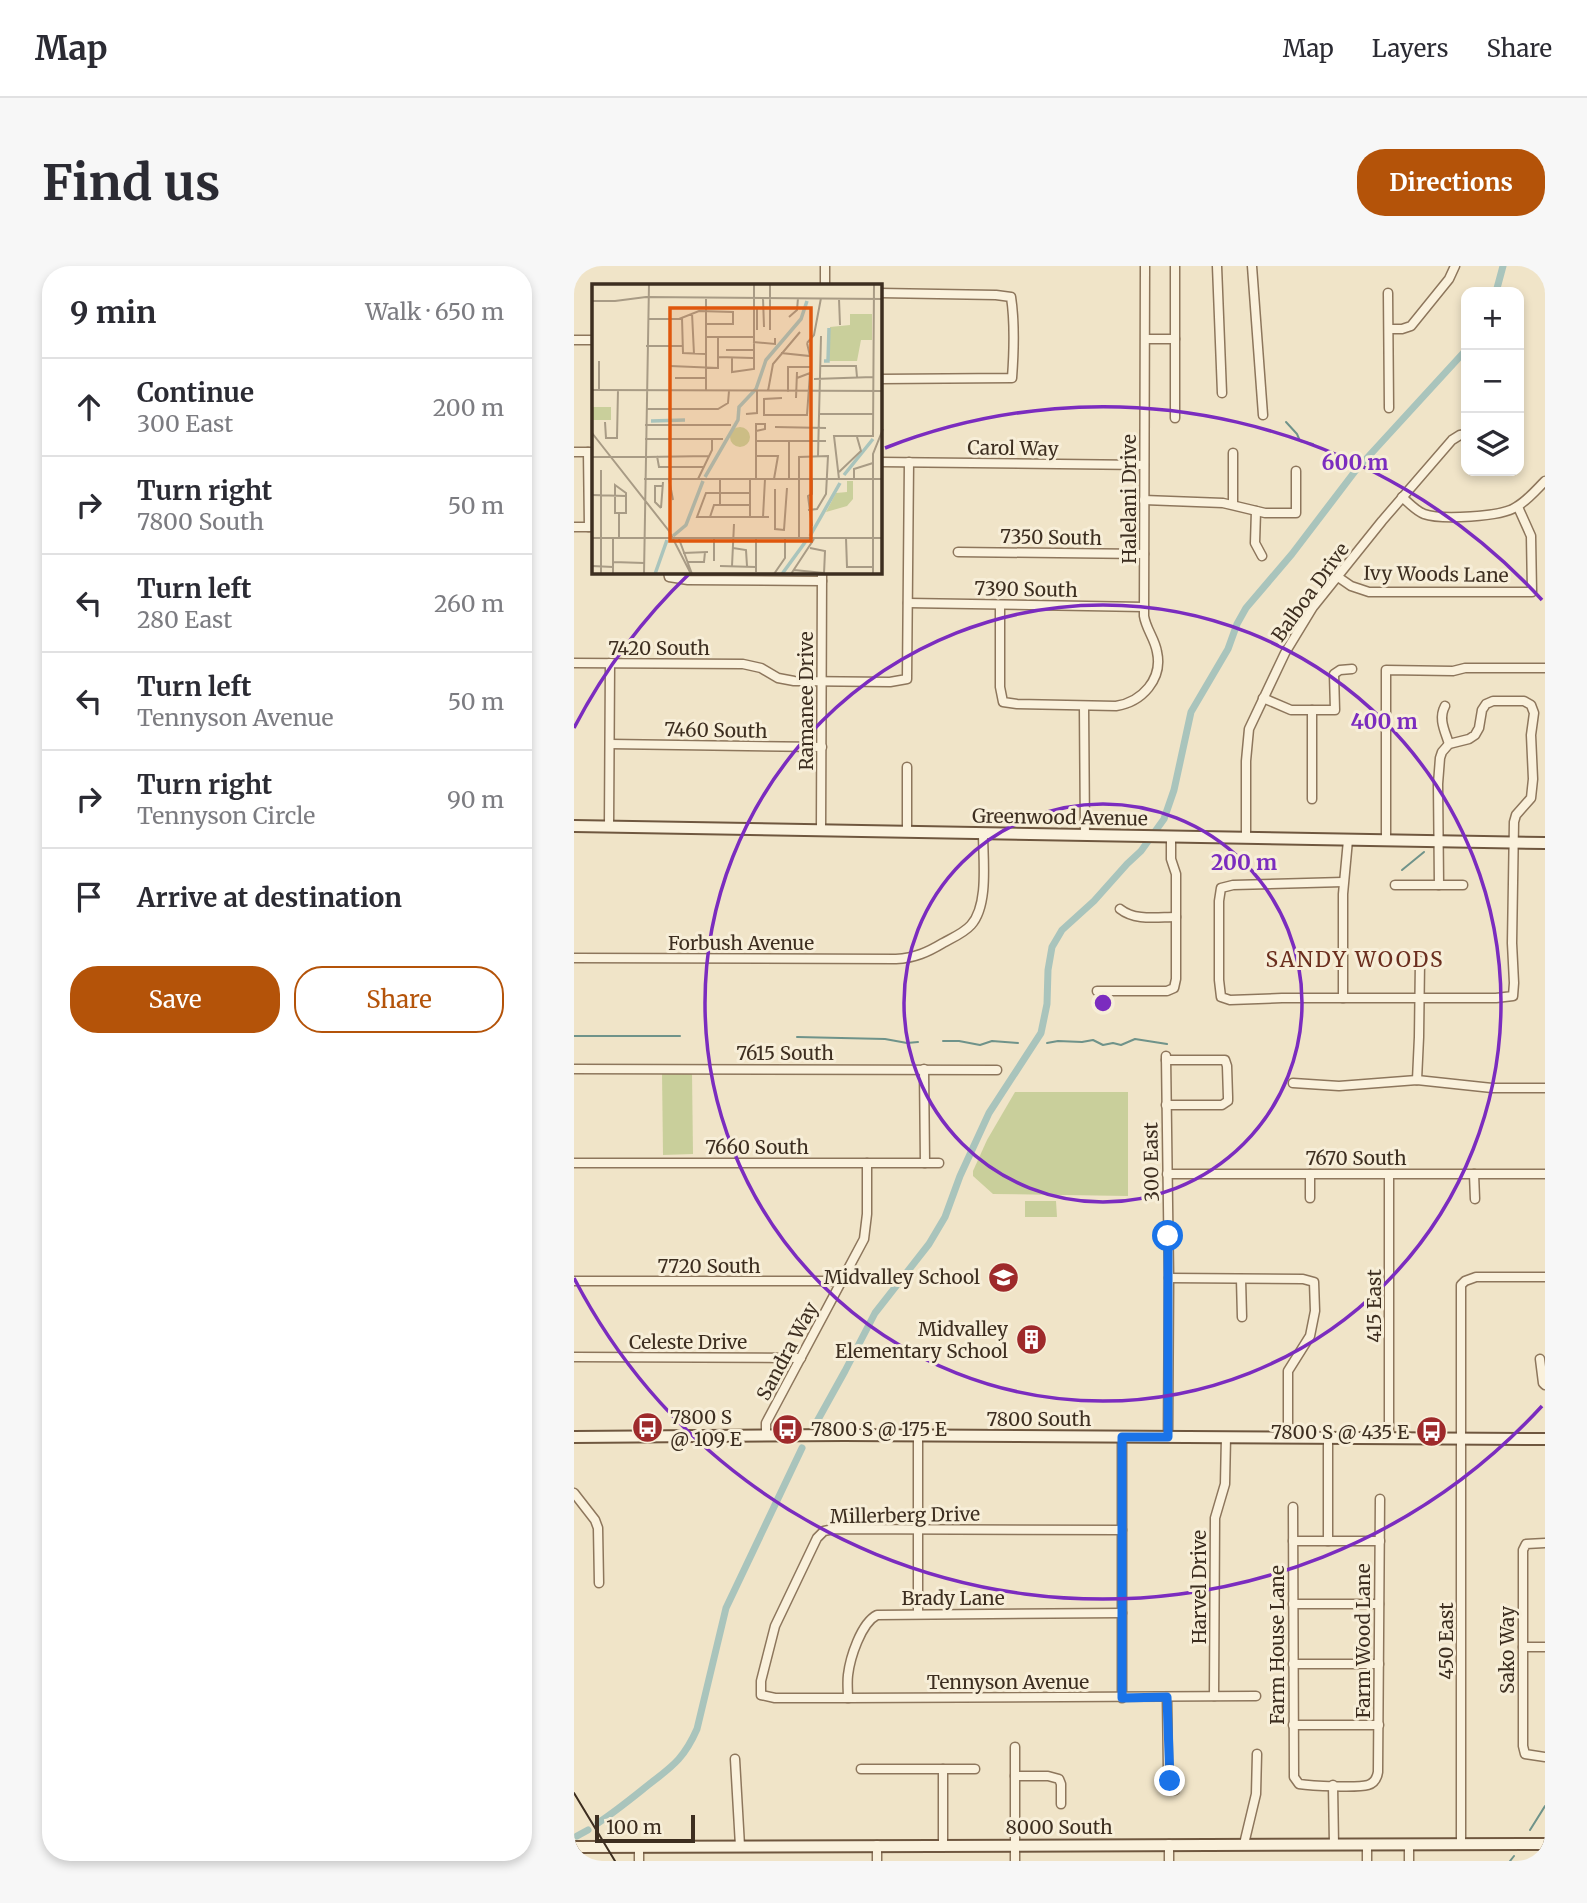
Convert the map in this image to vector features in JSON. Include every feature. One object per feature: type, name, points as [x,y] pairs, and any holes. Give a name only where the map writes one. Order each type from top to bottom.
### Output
[{"type":"street","points":[[825,266],[825,284]]},
{"type":"street","name":"Halelani Drive","points":[[1084,706],[1127,704],[1138,699],[1152,684],[1156,675],[1158,652],[1145,625],[1144,607],[1146,266]]},
{"type":"street","points":[[1175,266],[1175,418]]},
{"type":"street","points":[[1217,266],[1222,393]]},
{"type":"street","points":[[1252,266],[1263,415]]},
{"type":"street","points":[[1389,329],[1411,326],[1449,279],[1455,266]]},
{"type":"street","points":[[882,293],[1011,296],[1013,310],[1012,378],[882,379]]},
{"type":"street","points":[[1388,293],[1389,408]]},
{"type":"street","points":[[1146,339],[1175,339]]},
{"type":"street","points":[[574,340],[592,340]]},
{"type":"street","name":"Balboa Drive","points":[[1246,838],[1249,729],[1285,653],[1298,630],[1381,521],[1452,440],[1461,435]]},
{"type":"street","points":[[574,453],[591,452],[591,527],[574,527]]},
{"type":"street","points":[[1233,453],[1233,504]]},
{"type":"street","name":"Carol Way","points":[[882,462],[1144,465]]},
{"type":"street","points":[[908,603],[909,462]]},
{"type":"street","points":[[1144,500],[1233,504],[1265,513],[1296,513],[1296,471]]},
{"type":"street","points":[[1402,497],[1418,511],[1431,515],[1488,516],[1518,507],[1545,481]]},
{"type":"street","name":"Ivy Woods Lane","points":[[1338,577],[1351,586],[1369,592],[1532,592],[1531,536],[1518,507]]},
{"type":"street","points":[[1256,511],[1255,543],[1262,556]]},
{"type":"street","name":"7350 South","points":[[958,552],[1144,554]]},
{"type":"street","points":[[668,575],[688,580],[743,576],[822,577]]},
{"type":"street","name":"Ramanee Drive","points":[[821,830],[822,577]]},
{"type":"street","name":"7390 South","points":[[908,603],[1144,607]]},
{"type":"street","name":"7420 South","points":[[574,663],[743,664],[761,668],[786,680],[907,680],[908,603]]},
{"type":"street","points":[[1000,604],[1000,687],[1003,702],[1017,705],[1084,706],[1086,835]]},
{"type":"street","points":[[609,827],[610,663]]},
{"type":"street","points":[[1386,841],[1386,670],[1545,668]]},
{"type":"street","points":[[1263,698],[1286,709],[1335,710],[1334,674],[1340,670],[1352,669]]},
{"type":"street","points":[[1343,882],[1233,885],[1221,888],[1219,980],[1222,997],[1230,1000],[1496,999],[1513,996],[1515,818],[1528,803],[1532,789],[1531,735],[1534,713],[1531,705],[1521,701],[1490,702],[1482,710],[1475,735],[1450,744],[1442,752],[1438,784],[1439,885]]},
{"type":"street","points":[[1445,706],[1442,720],[1450,744]]},
{"type":"street","points":[[1312,710],[1312,799]]},
{"type":"street","name":"7460 South","points":[[610,744],[822,747]]},
{"type":"street","points":[[907,767],[907,832]]},
{"type":"street","name":"Greenwood Avenue","points":[[574,826],[1545,843]]},
{"type":"street","name":"Forbush Avenue","points":[[574,958],[909,958],[929,952],[966,930],[976,918],[982,898],[983,833]]},
{"type":"street","points":[[1097,991],[1172,989],[1176,979],[1176,874],[1167,836]]},
{"type":"street","points":[[1343,998],[1343,882],[1348,840]]},
{"type":"street","points":[[1395,885],[1463,885]]},
{"type":"street","points":[[1120,909],[1135,917],[1176,917]]},
{"type":"street","points":[[1417,1080],[1420,961]]},
{"type":"street","name":"300 East","points":[[1166,1105],[1222,1105],[1228,1101],[1225,1060],[1166,1058],[1166,1105],[1169,1278],[1168,1437]]},
{"type":"street","name":"7615 South","points":[[574,1069],[997,1070]]},
{"type":"street","points":[[924,1069],[925,1163]]},
{"type":"street","points":[[1293,1083],[1339,1086],[1417,1080],[1492,1088],[1545,1088]]},
{"type":"street","name":"7660 South","points":[[574,1163],[939,1163]]},
{"type":"street","name":"Sandra Way","points":[[766,1436],[766,1423],[860,1250],[867,1228],[867,1163]]},
{"type":"street","name":"7670 South","points":[[1167,1174],[1545,1174]]},
{"type":"street","points":[[1310,1174],[1310,1198]]},
{"type":"street","name":"415 East","points":[[1389,1174],[1390,1438]]},
{"type":"street","points":[[1474,1174],[1475,1199]]},
{"type":"street","name":"450 East","points":[[1461,1844],[1461,1285],[1465,1280],[1476,1277],[1545,1277]]},
{"type":"street","points":[[1169,1278],[1303,1279],[1314,1282],[1314,1323],[1304,1347],[1288,1371],[1288,1437]]},
{"type":"street","points":[[1241,1279],[1242,1317]]},
{"type":"street","name":"7720 South","points":[[574,1281],[843,1281]]},
{"type":"street","name":"Celeste Drive","points":[[574,1357],[801,1358]]},
{"type":"street","points":[[1540,1359],[1545,1385]]},
{"type":"street","points":[[918,1436],[918,1614]]},
{"type":"street","name":"7800 South","points":[[574,1437],[1545,1439]]},
{"type":"street","points":[[1122,1437],[1122,1698]]},
{"type":"street","name":"Harvel Drive","points":[[1214,1696],[1215,1518],[1225,1484],[1226,1437]]},
{"type":"street","points":[[1328,1438],[1328,1541]]},
{"type":"street","points":[[574,1493],[598,1528],[599,1583]]},
{"type":"street","name":"Farm Wood Lane","points":[[1334,1785],[1368,1785],[1374,1781],[1378,1772],[1380,1499]]},
{"type":"street","name":"Farm House Lane","points":[[1293,1507],[1293,1773],[1299,1784],[1334,1785]]},
{"type":"street","name":"Millerberg Drive","points":[[761,1695],[761,1681],[775,1626],[820,1534],[824,1531],[1122,1530]]},
{"type":"street","points":[[1293,1541],[1380,1541]]},
{"type":"street","name":"Sako Way","points":[[1545,1543],[1529,1543],[1524,1547],[1523,1647],[1523,1751],[1529,1756],[1545,1757]]},
{"type":"street","points":[[1293,1604],[1379,1604]]},
{"type":"street","name":"Brady Lane","points":[[848,1699],[851,1659],[867,1622],[877,1615],[1122,1614]]},
{"type":"street","points":[[1523,1647],[1545,1647]]},
{"type":"street","points":[[1293,1664],[1379,1664]]},
{"type":"street","name":"Tennyson Avenue","points":[[761,1695],[775,1698],[848,1699],[1256,1696]]},
{"type":"street","points":[[1167,1697],[1168,1771],[1175,1790]]},
{"type":"street","points":[[1293,1725],[1379,1725]]},
{"type":"street","points":[[1015,1747],[1015,1861]]},
{"type":"street","points":[[1244,1844],[1256,1794],[1257,1754]]},
{"type":"street","points":[[735,1759],[740,1846]]},
{"type":"street","points":[[861,1769],[975,1769]]},
{"type":"street","points":[[943,1769],[943,1845]]},
{"type":"street","points":[[1015,1776],[1048,1776],[1059,1779],[1060,1804]]},
{"type":"street","points":[[1334,1785],[1334,1845]]},
{"type":"street","points":[[1169,1844],[1169,1861]]},
{"type":"street","points":[[1409,1844],[1409,1861]]},
{"type":"street","name":"8000 South","points":[[574,1847],[1545,1844]]},
{"type":"street","points":[[877,1845],[877,1861]]},
{"type":"street","points":[[1367,1845],[1367,1861]]},
{"type":"street","points":[[639,1847],[639,1861]]},
{"type":"green space","points":[[662,1072],[692,1072],[693,1154],[663,1155]]},
{"type":"green space","points":[[1015,1092],[1128,1092],[1128,1196],[993,1194],[973,1176],[987,1140]]},
{"type":"green space","points":[[1025,1201],[1056,1201],[1057,1217],[1025,1217]]},
{"type":"waterway","points":[[1497,287],[1503,266]]},
{"type":"waterway","points":[[815,1425],[875,1313],[929,1244],[945,1217],[960,1176],[989,1113],[1041,1033],[1047,1004],[1052,947],[1062,930],[1094,901],[1141,851],[1164,819],[1174,790],[1191,712],[1228,649],[1246,608],[1292,554],[1356,470],[1461,355]]},
{"type":"waterway","points":[[1286,422],[1300,441],[1313,444]]},
{"type":"waterway","points":[[1402,870],[1424,852]]},
{"type":"waterway","points":[[574,1036],[680,1036]]},
{"type":"waterway","points":[[797,1037],[918,1042]]},
{"type":"waterway","points":[[1047,1043],[1093,1040],[1103,1045],[1121,1045],[1135,1039],[1167,1044]]},
{"type":"waterway","points":[[943,1041],[980,1045],[992,1041],[1018,1043]]},
{"type":"waterway","points":[[598,1823],[667,1770],[686,1750],[697,1729],[726,1608],[802,1448]]},
{"type":"waterway","points":[[1530,1830],[1545,1806]]},
{"type":"waterway","points":[[577,1836],[588,1830]]},
{"type":"waterway","points":[[1510,1861],[1514,1856]]},
{"type":"tram line","points":[[574,1793],[615,1861]]},
{"type":"place","name":"Midvalley School","points":[[1003,1277]]},
{"type":"place","name":"Midvalley Elementary School","points":[[1031,1340]]},
{"type":"place","name":"7800 S @ 109 E","points":[[647,1428]]},
{"type":"place","name":"7800 S @ 175 E","points":[[788,1429]]},
{"type":"place","name":"7800 S @ 435 E","points":[[1432,1432]]},
{"type":"district","name":"SANDY WOODS","points":[[1355,959]]},
{"type":"route","points":[[1168,1236],[1168,1437],[1122,1437],[1122,1698],[1167,1697],[1170,1781]]}]
